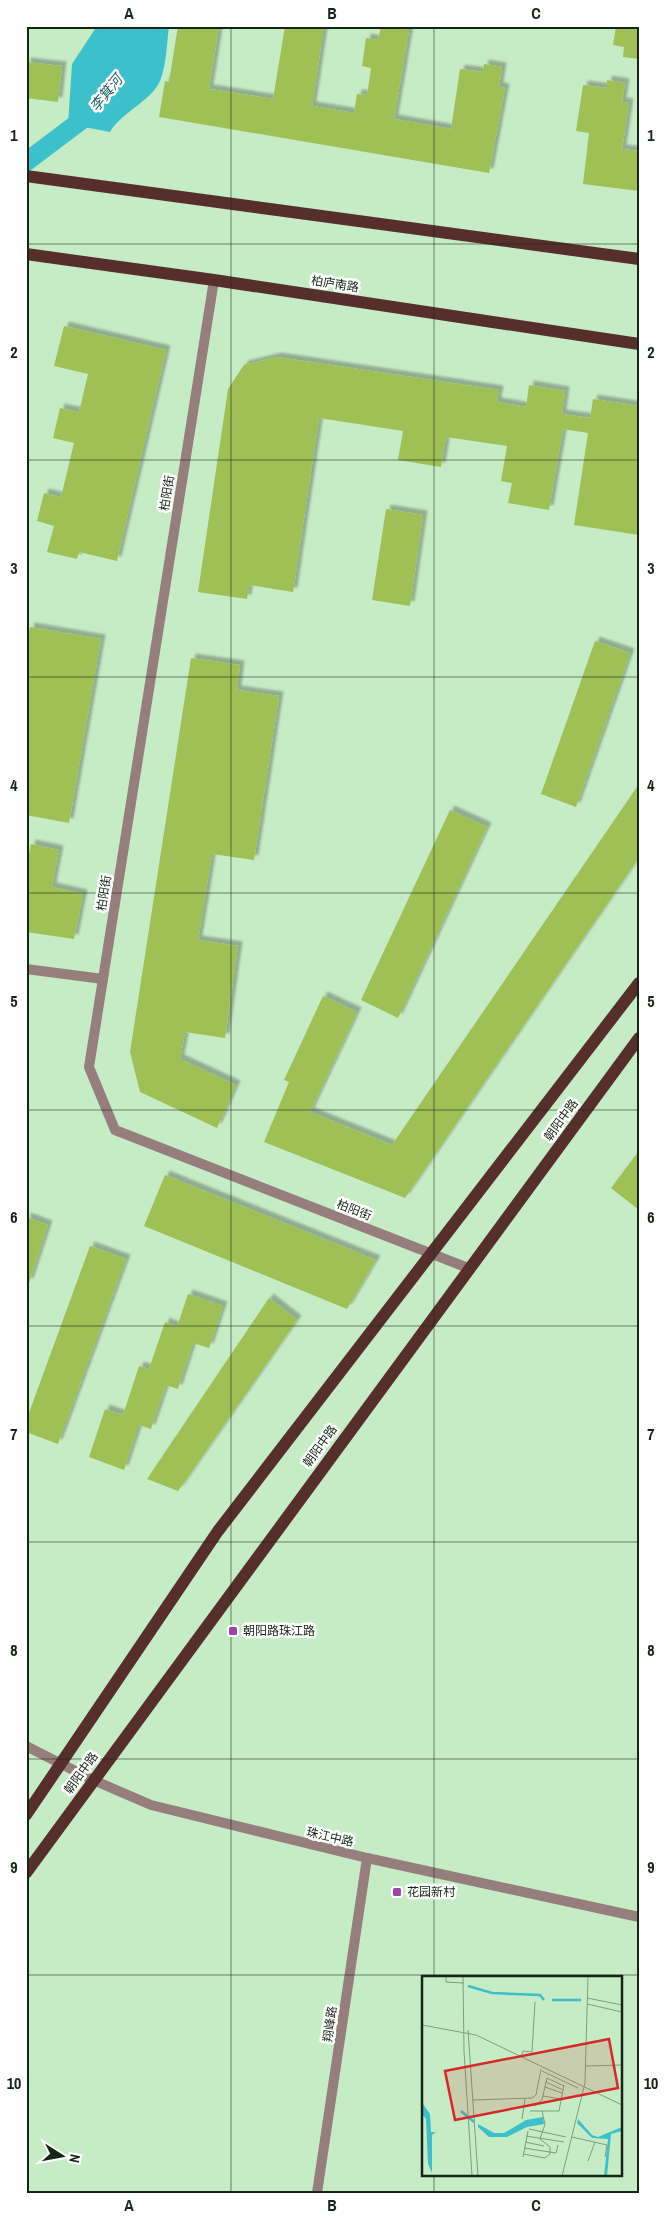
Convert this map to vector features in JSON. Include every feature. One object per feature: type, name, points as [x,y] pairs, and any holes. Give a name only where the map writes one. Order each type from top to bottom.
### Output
[{"type":"main road","points":[[26,176],[639,259]]},
{"type":"main road","name":"柏庐南路","points":[[26,254],[214,280],[639,344]]},
{"type":"main road","name":"朝阳中路","points":[[26,1815],[218,1531],[639,983]]},
{"type":"main road","name":"朝阳中路","points":[[26,1873],[468,1268],[639,1038]]},
{"type":"street","name":"柏阳街","points":[[214,280],[89,1067],[114,1130],[468,1268]]},
{"type":"street","points":[[26,969],[102,979]]},
{"type":"street","name":"珠江中路","points":[[26,1746],[93,1780],[151,1805],[367,1858],[639,1917]]},
{"type":"street","name":"翔峰路","points":[[317,2193],[367,1858]]},
{"type":"water","points":[[97,26],[169,26],[165,63],[159,83],[149,96],[121,119],[110,132],[68,124],[72,64]]},
{"type":"building","points":[[178,26],[219,26],[209,89],[273,99],[285,26],[324,26],[312,106],[354,113],[357,94],[367,95],[371,68],[362,66],[366,38],[378,40],[381,26],[409,30],[394,119],[451,129],[460,69],[483,72],[484,64],[502,67],[499,87],[505,88],[489,173],[159,117],[165,81],[169,82]]},
{"type":"building","points":[[616,26],[639,26],[639,59],[623,57],[624,47],[613,45]]},
{"type":"building","points":[[26,62],[62,66],[58,102],[26,98]]},
{"type":"building","points":[[607,80],[625,83],[622,102],[629,103],[622,149],[639,151],[639,191],[583,184],[589,133],[576,131],[583,85],[607,88]]},
{"type":"building","points":[[64,326],[166,350],[117,561],[79,552],[77,559],[47,552],[54,526],[37,521],[44,493],[61,497],[74,443],[53,438],[60,408],[79,412],[88,374],[54,366]]},
{"type":"building","points":[[277,357],[499,390],[497,402],[526,407],[529,385],[565,391],[562,414],[590,418],[593,399],[639,406],[639,535],[574,525],[588,433],[563,429],[549,510],[508,503],[512,483],[501,481],[507,446],[446,437],[441,467],[398,460],[403,431],[319,418],[293,592],[249,585],[247,599],[198,592],[228,389],[244,365]]},
{"type":"building","points":[[386,509],[423,515],[410,606],[372,600]]},
{"type":"building","points":[[30,627],[101,639],[69,823],[26,815],[26,648]]},
{"type":"building","points":[[595,641],[630,653],[576,807],[541,794]]},
{"type":"building","points":[[191,658],[240,665],[237,690],[279,696],[254,860],[212,854],[198,940],[238,946],[225,1038],[185,1032],[180,1059],[236,1085],[217,1128],[140,1092],[130,1052]]},
{"type":"building","points":[[639,784],[639,857],[405,1198],[264,1142],[289,1082],[284,1080],[323,996],[357,1012],[310,1112],[392,1145]]},
{"type":"building","points":[[450,810],[487,827],[398,1018],[361,1000]]},
{"type":"building","points":[[31,844],[59,850],[52,887],[83,894],[74,939],[26,932],[26,867]]},
{"type":"building","points":[[639,1151],[639,1210],[611,1188]]},
{"type":"building","points":[[165,1175],[376,1260],[347,1309],[144,1226]]},
{"type":"building","points":[[26,1217],[48,1225],[29,1283],[26,1282]]},
{"type":"building","points":[[90,1246],[126,1259],[58,1444],[26,1432],[26,1421]]},
{"type":"building","points":[[188,1294],[223,1306],[209,1348],[193,1343],[178,1389],[166,1385],[151,1429],[139,1425],[124,1470],[89,1457],[105,1409],[123,1415],[139,1366],[149,1369],[165,1322],[177,1327]]},
{"type":"building","points":[[269,1298],[297,1320],[178,1491],[147,1479]]},
{"type":"waterway","name":"李箕河","points":[[26,162],[95,110]]},
{"type":"place","name":"朝阳路珠江路","points":[[233,1631]]},
{"type":"place","name":"花园新村","points":[[397,1892]]}]
